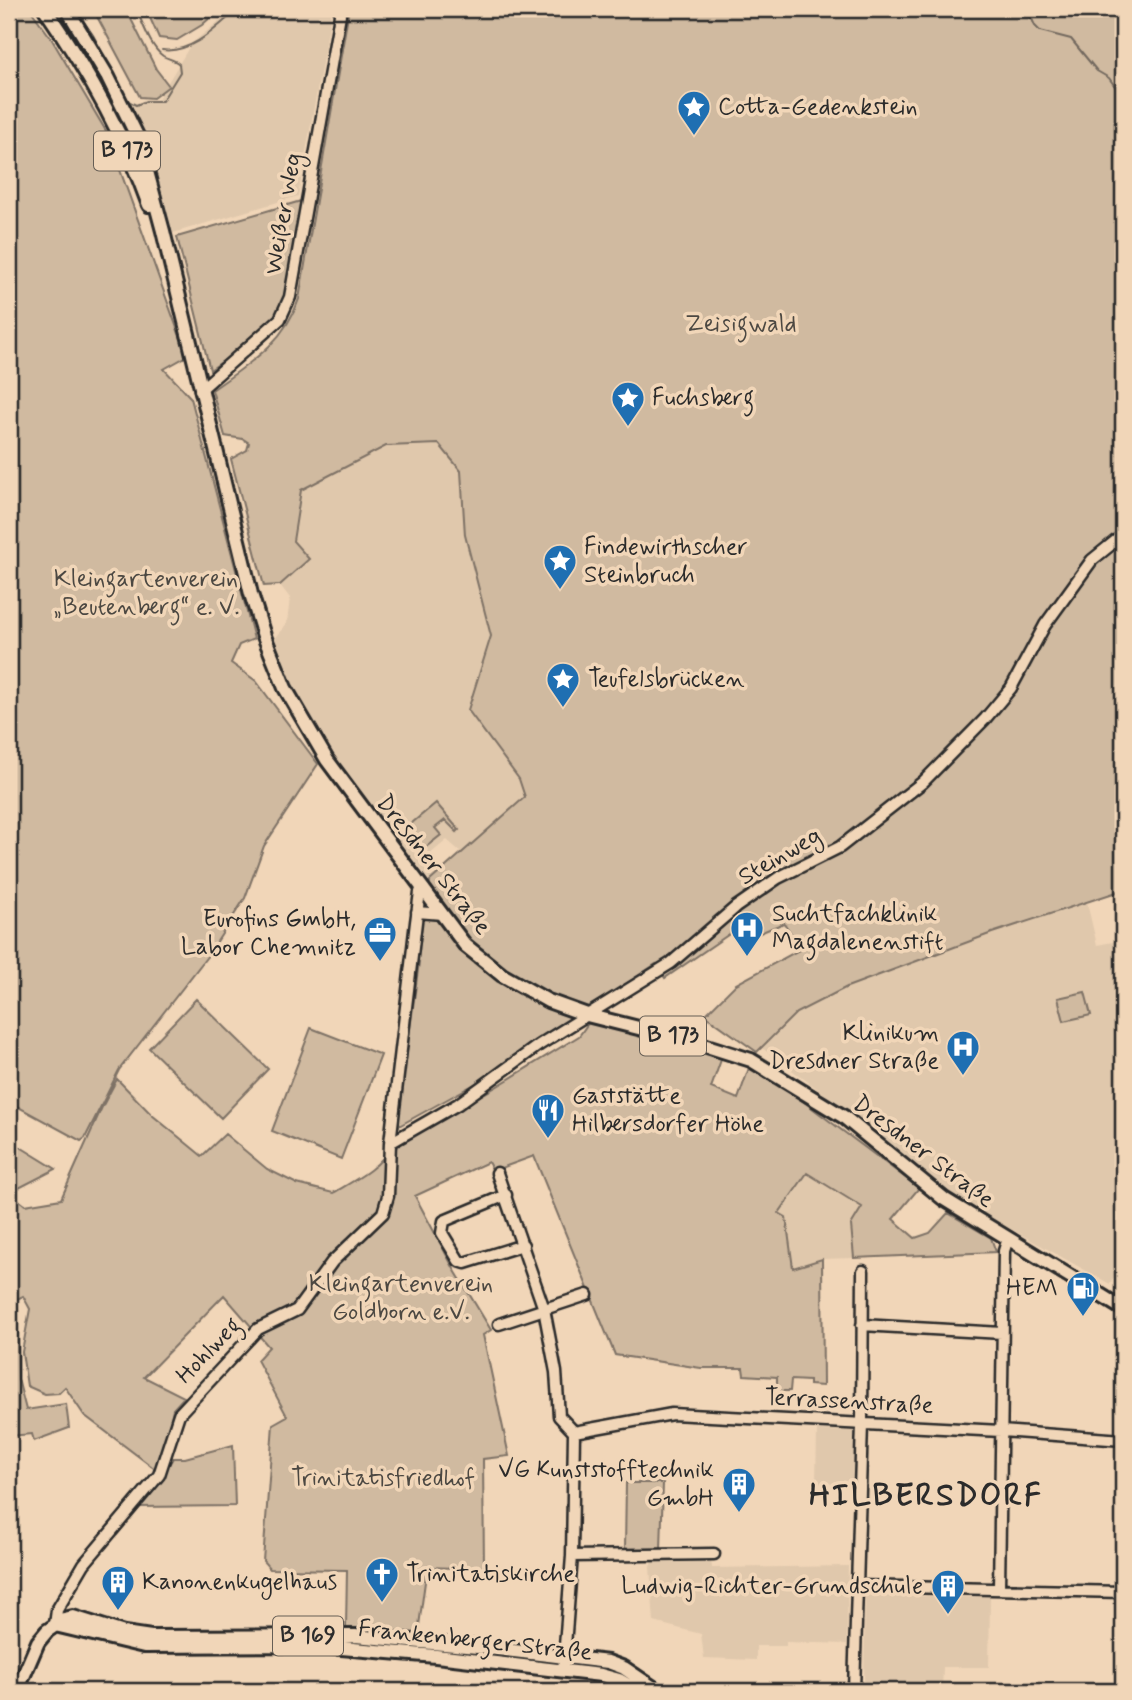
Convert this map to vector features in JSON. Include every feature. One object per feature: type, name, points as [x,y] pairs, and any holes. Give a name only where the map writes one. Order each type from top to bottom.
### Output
[{"type":"main road","name":"B 173","points":[[45,9],[71,47],[109,113],[136,172],[167,254]]},
{"type":"main road","name":"B 173","points":[[67,9],[108,77],[133,127],[155,199],[167,254]]},
{"type":"main road","name":"Dresdner Straße","points":[[167,254],[251,594],[285,688],[327,760],[465,945],[502,975],[548,1001],[587,1015],[692,1041],[751,1060],[844,1117],[944,1199],[1123,1309]]},
{"type":"main road","name":"Frankenberger Straße","points":[[55,1625],[73,1617],[124,1633],[151,1637],[348,1636],[564,1657],[608,1662],[624,1668],[659,1691]]},
{"type":"main road","name":"Frankenberger Straße","points":[[55,1625],[144,1646],[306,1645],[436,1656],[609,1677],[638,1691]]},
{"type":"main road","points":[[15,1686],[38,1642],[55,1625]]},
{"type":"street","name":"Weißer Weg","points":[[200,390],[270,330],[285,312],[290,297],[341,9]]},
{"type":"street","name":"Steinweg","points":[[390,1143],[465,1099],[539,1045],[671,962],[736,907],[778,878],[840,847],[923,782],[985,719],[1011,688],[1045,625],[1092,560],[1123,535]]},
{"type":"street","name":"Hohlweg","points":[[55,1625],[57,1610],[83,1564],[159,1475],[179,1414],[258,1329],[297,1310],[332,1262],[383,1213],[388,1196],[390,1143],[419,892],[424,889]]},
{"type":"street","points":[[417,912],[442,914]]},
{"type":"street","points":[[497,1173],[544,1308],[556,1372],[559,1416],[574,1432],[572,1556],[563,1671]]},
{"type":"street","points":[[506,1195],[444,1221],[442,1233],[458,1261],[465,1263],[523,1245]]},
{"type":"street","points":[[999,1588],[1004,1253],[1008,1238]]},
{"type":"street","points":[[854,1691],[862,1424],[863,1270]]},
{"type":"street","points":[[499,1324],[587,1295]]},
{"type":"street","points":[[862,1325],[1002,1333]]},
{"type":"street","name":"Terrassenstraße","points":[[574,1432],[672,1414],[1123,1440]]},
{"type":"street","points":[[572,1556],[714,1554]]},
{"type":"street","points":[[856,1586],[1123,1592]]},
{"type":"shaded area","points":[[234,9],[332,9],[298,196],[173,233],[153,158],[133,105],[158,99],[191,44]]},
{"type":"shaded area","points":[[439,444],[461,471],[465,535],[491,636],[468,710],[519,779],[525,797],[462,853],[447,840],[430,854],[441,872],[430,881],[344,769],[299,699],[275,639],[287,623],[290,598],[280,585],[309,559],[293,541],[301,490],[386,446]]},
{"type":"shaded area","name":"Klinikum Dresdner Straße","points":[[1087,903],[1097,945],[1123,940],[1123,1261],[1110,1284],[952,1196],[842,1107],[762,1048],[796,1013],[848,987],[992,933]]},
{"type":"shaded area","points":[[807,1173],[863,1207],[851,1225],[854,1258],[822,1259],[793,1268],[786,1217],[779,1213]]},
{"type":"shaded area","points":[[817,1430],[858,1431],[857,1485],[816,1483]]},
{"type":"shaded area","points":[[711,1559],[712,1568],[848,1566],[847,1644],[786,1642],[786,1646],[756,1646],[756,1660],[704,1658],[701,1634],[654,1622],[650,1567],[652,1562]]},
{"type":"shaded area","points":[[865,1595],[990,1597],[989,1667],[943,1667],[942,1691],[864,1691]]},
{"type":"green space","name":"Kleingartenverein „Beutenberg“ e. V.","points":[[9,9],[30,9],[51,38],[106,131],[187,356],[164,369],[191,398],[254,639],[239,645],[231,663],[256,681],[318,764],[264,846],[245,898],[209,954],[119,1070],[85,1138],[81,1141],[9,1102]]},
{"type":"green space","points":[[93,9],[126,9],[156,69],[169,86],[153,98],[140,97]]},
{"type":"green space","points":[[146,9],[220,9],[202,25],[177,40],[159,38]]},
{"type":"green space","name":"Zeisigwald","points":[[349,9],[1123,9],[1123,890],[992,933],[847,987],[796,1013],[757,1052],[705,1015],[736,984],[801,949],[784,923],[755,935],[744,924],[665,978],[656,964],[480,1081],[397,1127],[419,962],[414,963],[423,901],[427,904],[430,881],[525,797],[519,779],[468,710],[491,636],[465,535],[461,471],[439,444],[386,446],[301,490],[293,541],[309,559],[280,585],[264,586],[231,459],[247,450],[249,443],[243,439],[225,436],[212,390],[251,362],[274,341],[284,329],[299,299]]},
{"type":"green space","points":[[301,201],[285,299],[268,330],[210,370],[177,237]]},
{"type":"green space","points":[[436,803],[459,830],[457,832],[445,820],[435,828],[441,835],[421,851],[413,849],[400,833]]},
{"type":"green space","points":[[1085,992],[1091,1015],[1064,1021],[1058,998]]},
{"type":"green space","points":[[196,999],[268,1069],[221,1118],[149,1048]]},
{"type":"green space","points":[[589,1022],[722,1057],[711,1088],[738,1099],[749,1068],[780,1084],[919,1188],[893,1219],[915,1238],[930,1233],[948,1213],[991,1238],[996,1252],[854,1258],[851,1225],[862,1207],[807,1173],[779,1213],[786,1217],[793,1268],[822,1259],[823,1386],[809,1385],[809,1381],[791,1380],[790,1391],[777,1391],[777,1377],[744,1375],[743,1368],[701,1368],[615,1355],[534,1156],[493,1171],[488,1162],[415,1196],[491,1330],[483,1335],[509,1456],[483,1459],[484,1569],[427,1567],[418,1633],[346,1628],[347,1570],[270,1569],[263,1561],[273,1424],[287,1416],[257,1360],[269,1347],[224,1295],[144,1377],[184,1397],[173,1409],[159,1472],[84,1415],[65,1387],[59,1393],[45,1394],[27,1386],[22,1352],[30,1309],[23,1296],[9,1303],[9,1199],[15,1197],[25,1205],[61,1199],[117,1079],[152,1115],[202,1156],[225,1134],[267,1169],[297,1184],[333,1193],[374,1167],[392,1145],[496,1087],[579,1036]]},
{"type":"green space","points":[[311,1028],[381,1055],[341,1159],[272,1131]]},
{"type":"green space","points":[[9,1140],[56,1169],[9,1193]]},
{"type":"green space","points":[[9,1306],[17,1307],[18,1379],[26,1410],[66,1404],[69,1428],[34,1441],[32,1434],[9,1436]]},
{"type":"green space","points":[[233,1445],[235,1506],[138,1507],[158,1483],[173,1458],[185,1458]]},
{"type":"green space","points":[[626,1483],[663,1483],[661,1550],[625,1550]]},
{"type":"waterway","points":[[75,9],[93,35],[128,101],[136,105],[146,101],[162,101],[180,72],[179,64],[163,56],[154,47],[136,9]]},
{"type":"waterway","points":[[162,50],[194,44],[238,9]]},
{"type":"waterway","points":[[1017,9],[1032,19],[1040,31],[1071,39],[1097,71],[1109,78],[1119,92],[1123,93]]},
{"type":"place","name":"Cotta-Gedenkstein","points":[[694,137]]},
{"type":"place","name":"Fuchsberg","points":[[628,428]]},
{"type":"place","name":"Findewirthscher Steinbruch","points":[[560,591]]},
{"type":"place","name":"Teufelsbrücken","points":[[563,709]]},
{"type":"place","name":"Suchtfachklinik Magdalenenstift","points":[[747,958]]},
{"type":"place","name":"Eurofins GmbH, Labor Chemnitz","points":[[380,963]]},
{"type":"place","name":"Klinikum Dresdner Straße","points":[[963,1077]]},
{"type":"place","name":"Gaststätte Hilbersdorfer Höhe","points":[[548,1140]]},
{"type":"place","name":"HEM","points":[[1083,1318]]},
{"type":"place","name":"VG Kunststofftechnik GmbH","points":[[739,1514]]},
{"type":"place","name":"Trinitatiskirche","points":[[382,1604]]},
{"type":"place","name":"Kanonenkugelhaus","points":[[118,1612]]},
{"type":"place","name":"Ludwig-Richter-Grundschule","points":[[948,1616]]},
{"type":"district","name":"HILBERSDORF","points":[[926,1496]]},
{"type":"park label","name":"Kleingartenverein Goldborn e.V.","points":[[401,1298]]},
{"type":"park label","name":"Trinitatisfriedhof","points":[[383,1478]]}]
